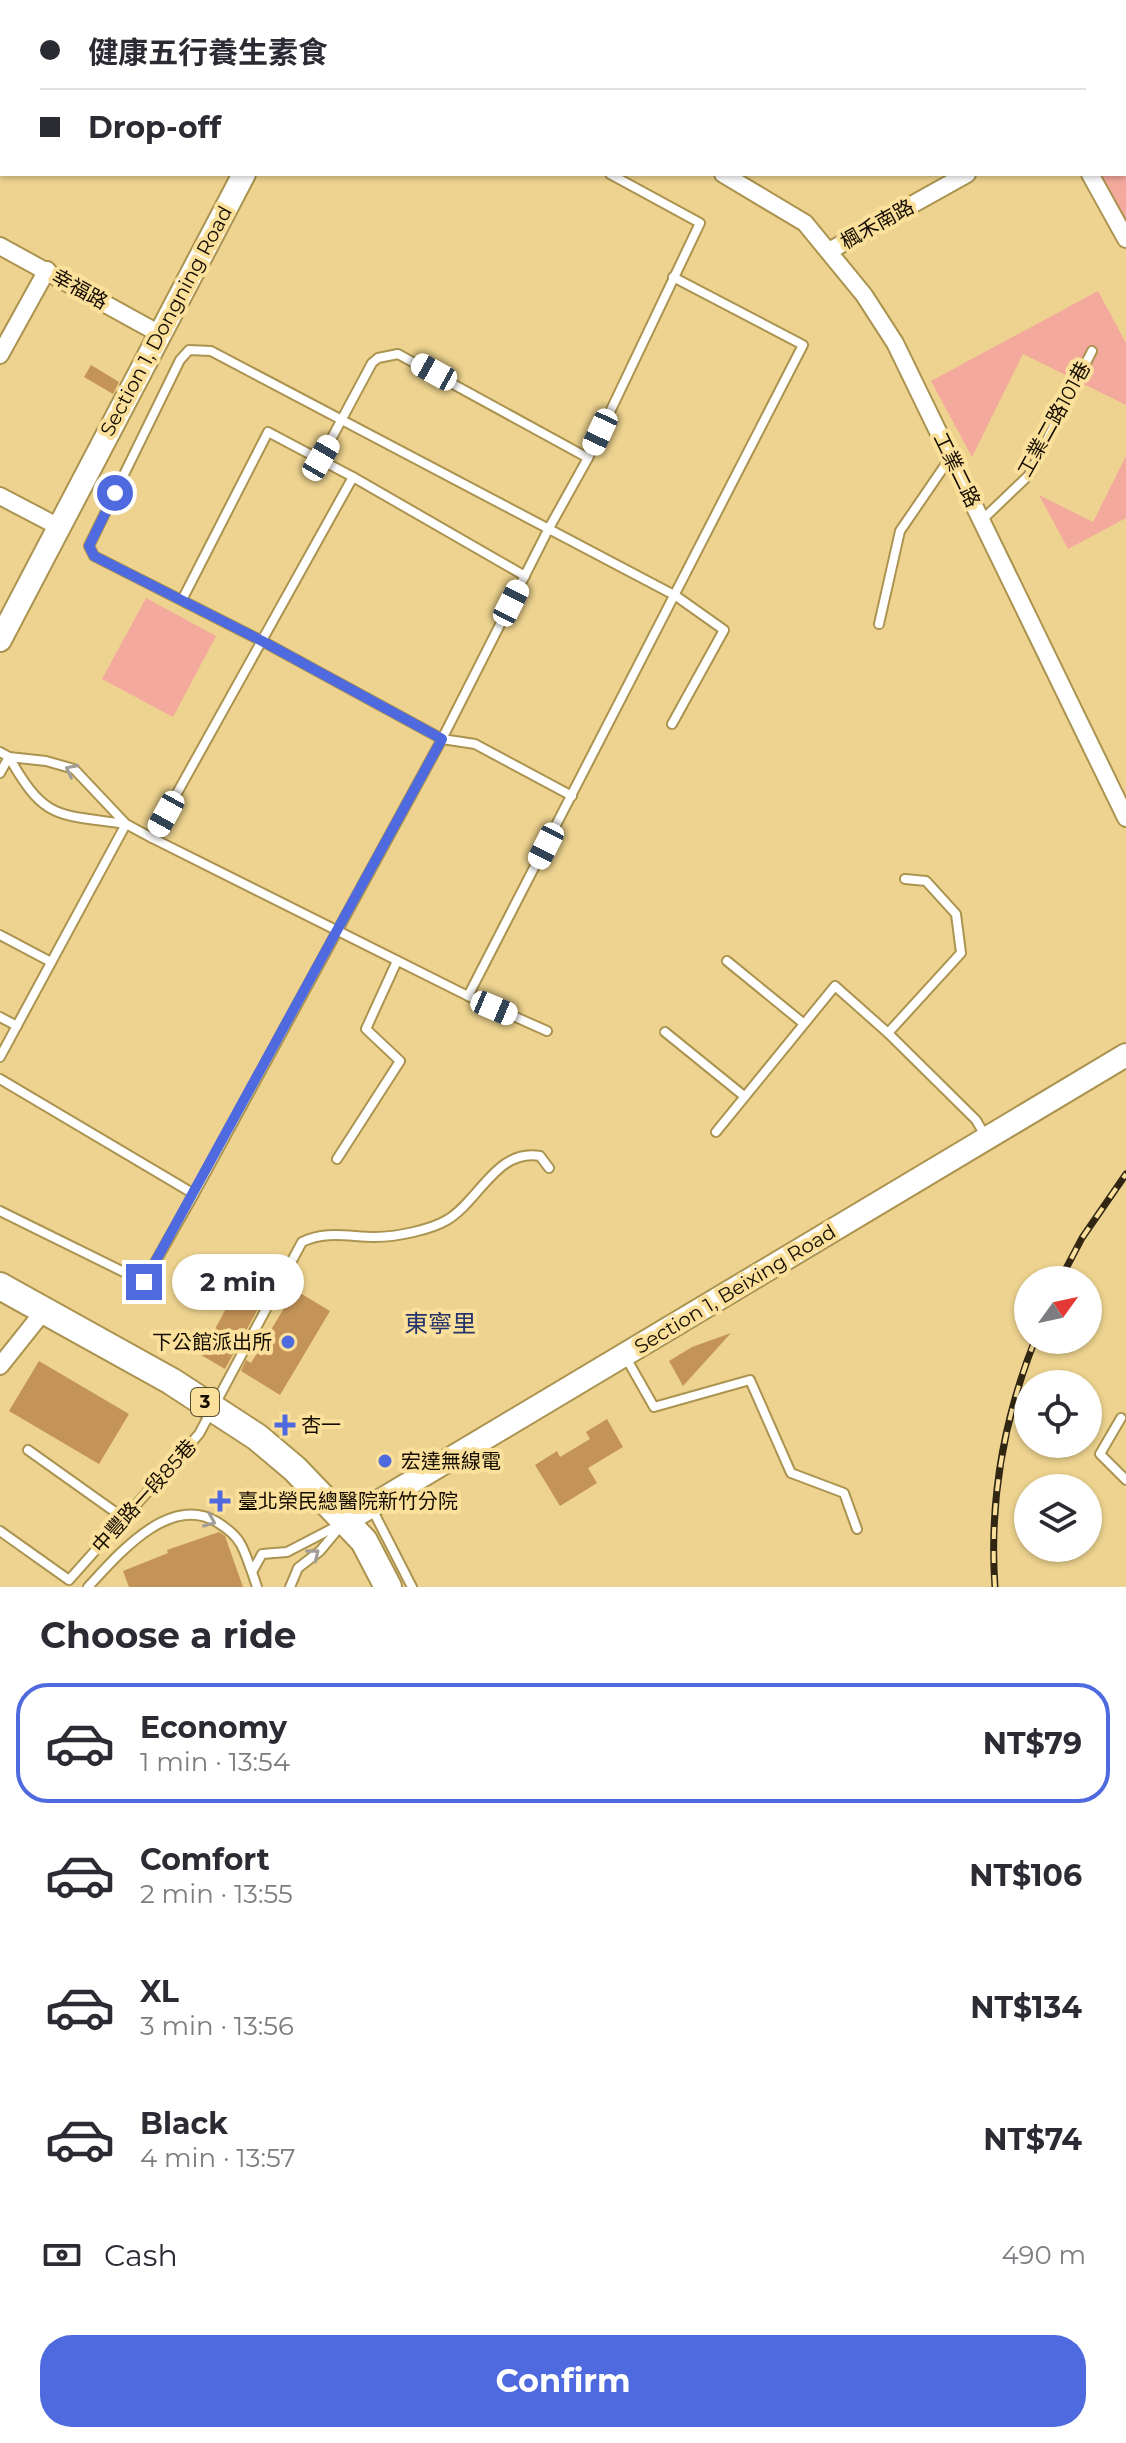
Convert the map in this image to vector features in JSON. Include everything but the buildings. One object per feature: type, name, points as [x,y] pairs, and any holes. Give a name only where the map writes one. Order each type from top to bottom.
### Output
[{"type":"main road","name":"3","points":[[0,1286],[214,1408],[295,1469],[343,1523],[364,1541],[388,1587]]},
{"type":"main road","name":"3","points":[[343,1523],[348,1550],[368,1587]]},
{"type":"street","name":"Section 1, Dongning Road","points":[[0,640],[158,333],[243,176]]},
{"type":"street","name":"工業二路","points":[[726,176],[805,223],[864,295],[895,343],[1126,818]]},
{"type":"street","name":"楓禾南路","points":[[829,251],[963,176]]},
{"type":"street","points":[[1091,176],[1126,239]]},
{"type":"street","name":"幸福路","points":[[0,246],[158,333]]},
{"type":"street","points":[[0,355],[47,270]]},
{"type":"street","points":[[0,496],[59,527]]},
{"type":"street","name":"Section 1, Beixing Road","points":[[343,1523],[1126,1055]]},
{"type":"street","points":[[0,1366],[43,1312]]},
{"type":"lane","points":[[0,1211],[144,1282],[442,739],[588,458],[700,223],[614,176]]},
{"type":"lane","points":[[468,996],[803,345],[673,277]]},
{"type":"lane","points":[[572,796],[475,744],[442,739],[262,641],[94,556],[89,546],[180,360],[189,350],[211,351],[343,420],[676,596],[724,630],[672,724]]},
{"type":"lane","name":"工業二路101巷","points":[[982,520],[1029,475],[1092,351]]},
{"type":"lane","points":[[321,458],[372,363],[378,358],[398,354],[588,458]]},
{"type":"lane","points":[[182,600],[268,432],[321,458],[525,576]]},
{"type":"lane","points":[[879,624],[900,531],[950,458]]},
{"type":"lane","points":[[152,838],[353,477]]},
{"type":"lane","points":[[0,752],[9,757],[46,761],[74,769],[126,824],[335,931],[547,1031]]},
{"type":"lane","points":[[9,757],[29,792],[53,812],[126,824]]},
{"type":"lane","points":[[0,773],[9,757]]},
{"type":"lane","points":[[0,1057],[126,824]]},
{"type":"lane","points":[[888,1033],[961,953],[956,914],[926,881],[905,879]]},
{"type":"lane","points":[[0,935],[51,962]]},
{"type":"lane","points":[[337,1159],[400,1061],[366,1029],[397,961]]},
{"type":"lane","points":[[727,961],[803,1023]]},
{"type":"lane","points":[[716,1132],[835,986],[888,1033],[976,1120],[986,1138]]},
{"type":"lane","points":[[0,1017],[17,1026]]},
{"type":"lane","points":[[665,1032],[744,1096]]},
{"type":"lane","points":[[0,1079],[194,1194]]},
{"type":"lane","name":"中豐路一段85巷","points":[[0,1531],[69,1580],[199,1434],[268,1311],[289,1261],[302,1242],[326,1235],[379,1237],[436,1225],[449,1219],[498,1168],[517,1158],[527,1154],[540,1156],[549,1168]]},
{"type":"lane","points":[[625,1355],[654,1407],[750,1380],[791,1473],[844,1493],[857,1529]]},
{"type":"lane","points":[[1121,1418],[1100,1454],[1126,1480]]},
{"type":"lane","points":[[28,1450],[125,1519]]},
{"type":"lane","points":[[371,1506],[412,1587]]},
{"type":"lane","points":[[88,1587],[146,1533],[181,1515],[209,1518],[239,1540],[257,1587]]},
{"type":"lane","points":[[252,1572],[262,1554],[287,1552],[343,1523]]},
{"type":"lane","points":[[291,1586],[298,1568],[320,1551],[343,1523]]},
{"type":"shaded area","points":[[1097,176],[1126,176],[1126,228]]},
{"type":"shaded area","points":[[1098,291],[1126,343],[1126,405],[1023,354],[972,457],[931,381]]},
{"type":"shaded area","points":[[1126,456],[1126,518],[1068,549],[1039,495],[1093,522]]},
{"type":"shaded area","points":[[146,598],[216,636],[173,717],[102,679]]},
{"type":"railway","points":[[1067,1266],[1082,1238],[1126,1174]]},
{"type":"railway","points":[[995,1587],[994,1524],[1001,1461],[1030,1354]]},
{"type":"place","name":"下公館派出所","points":[[288,1342]]},
{"type":"place","name":"杏一","points":[[285,1425]]},
{"type":"place","name":"宏達無線電","points":[[385,1461]]},
{"type":"place","name":"臺北榮民總醫院新竹分院","points":[[220,1501]]},
{"type":"district","name":"東寧里","points":[[440,1323]]},
{"type":"route","points":[[115,493],[89,546],[94,556],[262,641],[442,739],[144,1282]]}]
